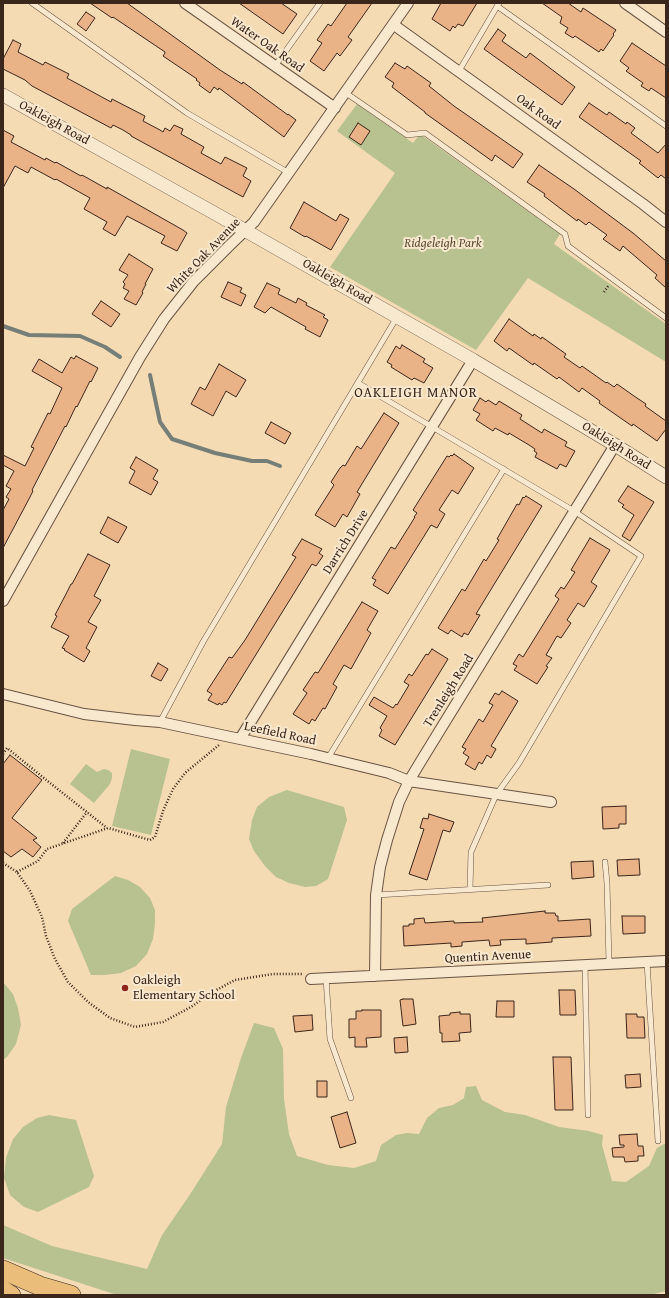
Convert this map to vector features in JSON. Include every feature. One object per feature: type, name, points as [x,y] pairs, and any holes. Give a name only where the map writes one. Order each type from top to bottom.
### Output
[{"type":"highway","points":[[3,1270],[40,1286],[71,1295]]},
{"type":"main road","points":[[3,1289],[12,1295]]},
{"type":"street","name":"Water Oak Road","points":[[185,3],[335,108]]},
{"type":"street","name":"White Oak Avenue","points":[[3,601],[152,338],[194,281],[254,222],[394,25],[408,3]]},
{"type":"street","points":[[625,3],[666,32]]},
{"type":"street","name":"Oak Road","points":[[394,25],[644,204],[666,222]]},
{"type":"street","name":"Oakleigh Road","points":[[3,95],[397,316],[473,360],[666,477]]},
{"type":"street","name":"Darrich Drive","points":[[240,739],[473,360]]},
{"type":"street","name":"Trenleigh Road","points":[[375,976],[376,895],[380,867],[399,802],[409,781],[615,445]]},
{"type":"street","name":"Leefield Road","points":[[3,694],[84,714],[160,722],[240,739],[328,758],[389,774],[409,781],[551,802]]},
{"type":"street","name":"Quentin Avenue","points":[[309,977],[326,978],[375,976],[666,961]]},
{"type":"lane","points":[[32,3],[187,114],[289,173]]},
{"type":"lane","points":[[275,66],[318,4]]},
{"type":"lane","points":[[459,71],[498,5],[666,126]]},
{"type":"lane","points":[[346,93],[408,136],[425,133],[565,234],[568,246],[666,318]]},
{"type":"lane","points":[[160,722],[203,642],[397,316]]},
{"type":"lane","points":[[358,383],[574,511],[642,556],[519,763],[496,795],[471,852],[470,889]]},
{"type":"lane","points":[[328,758],[504,470]]},
{"type":"lane","points":[[605,862],[609,963]]},
{"type":"lane","points":[[376,895],[548,885]]},
{"type":"lane","points":[[648,962],[658,1141]]},
{"type":"lane","points":[[585,964],[588,1115]]},
{"type":"lane","points":[[326,978],[330,1039],[351,1098]]},
{"type":"path","points":[[3,745],[108,828],[150,840],[155,837],[163,811],[173,789],[185,773],[222,743]]},
{"type":"path","points":[[3,754],[7,748]]},
{"type":"path","points":[[62,844],[87,812]]},
{"type":"path","points":[[17,872],[38,861],[48,849],[108,828]]},
{"type":"path","points":[[3,863],[17,872],[30,890],[42,917],[46,936],[53,953],[68,982],[88,1002],[110,1018],[135,1027],[163,1022],[235,980],[273,974],[309,977]]},
{"type":"green space","name":"Ridgeleigh Park","points":[[357,104],[413,143],[420,134],[560,234],[554,244],[666,324],[666,362],[528,278],[476,350],[330,267],[395,173],[337,131]]},
{"type":"green space","points":[[131,749],[170,759],[151,835],[112,826]]},
{"type":"green space","points":[[86,764],[97,772],[104,769],[112,773],[110,784],[94,803],[70,784]]},
{"type":"green space","points":[[287,790],[344,807],[347,820],[328,879],[316,886],[305,887],[289,883],[276,877],[265,866],[254,851],[249,839],[252,820],[257,807],[269,797]]},
{"type":"green space","points":[[115,876],[128,880],[140,887],[150,898],[155,910],[153,939],[147,954],[136,966],[121,973],[91,975],[68,921],[72,909]]},
{"type":"green space","points":[[3,982],[13,994],[18,1008],[21,1025],[16,1044],[7,1057],[3,1060]]},
{"type":"green space","points":[[254,1023],[274,1028],[283,1049],[284,1099],[289,1134],[297,1156],[328,1165],[354,1168],[376,1161],[381,1145],[396,1135],[407,1133],[419,1134],[427,1118],[439,1108],[453,1105],[464,1098],[466,1087],[476,1086],[482,1100],[505,1112],[525,1115],[559,1127],[589,1131],[603,1135],[602,1145],[612,1181],[626,1182],[649,1166],[657,1148],[666,1143],[666,1291],[650,1295],[117,1295],[3,1258],[3,1225],[52,1246],[147,1269],[162,1235],[222,1144],[226,1107],[241,1058]]},
{"type":"green space","points":[[49,1115],[76,1120],[94,1176],[89,1187],[38,1212],[24,1207],[10,1195],[4,1178],[6,1158],[13,1139],[23,1127],[37,1118]]},
{"type":"building","points":[[90,3],[127,3],[220,70],[242,84],[243,82],[296,120],[284,137],[219,88],[218,90],[214,87],[210,93],[199,85],[200,83],[196,80],[197,79],[163,56],[165,52]]},
{"type":"building","points":[[239,3],[281,3],[297,14],[283,34]]},
{"type":"building","points":[[347,3],[372,3],[348,37],[352,40],[340,56],[337,53],[324,71],[310,61],[322,43],[317,40],[328,24],[331,26]]},
{"type":"building","points":[[441,3],[477,3],[463,26],[458,24],[455,28],[453,26],[450,31],[432,19]]},
{"type":"building","points":[[542,3],[568,3],[581,12],[583,8],[616,30],[613,34],[614,35],[603,51],[601,49],[599,52],[575,36],[573,38],[565,33],[568,28],[560,23],[562,17]]},
{"type":"building","points":[[86,12],[95,18],[86,31],[77,24]]},
{"type":"building","points":[[498,29],[506,35],[502,41],[526,58],[530,53],[575,87],[562,105],[484,49]]},
{"type":"building","points":[[13,40],[21,44],[18,52],[43,65],[45,62],[69,74],[67,78],[111,102],[112,99],[145,116],[143,121],[163,132],[165,128],[170,131],[174,125],[183,129],[181,134],[204,147],[201,153],[221,164],[225,157],[247,168],[243,176],[251,181],[243,197],[131,136],[123,130],[113,125],[111,128],[3,69],[3,59]]},
{"type":"building","points":[[632,43],[666,66],[666,98],[651,88],[649,91],[641,86],[643,83],[626,71],[629,68],[620,61]]},
{"type":"building","points":[[395,63],[405,69],[407,66],[431,83],[429,86],[454,106],[523,154],[513,168],[495,155],[492,161],[425,113],[392,87],[394,83],[385,77]]},
{"type":"building","points":[[589,103],[607,115],[609,112],[626,124],[627,122],[635,128],[631,133],[658,153],[666,144],[666,179],[661,175],[658,178],[639,163],[641,161],[579,117]]},
{"type":"building","points":[[358,123],[370,131],[361,145],[349,137]]},
{"type":"building","points":[[3,130],[14,136],[11,142],[45,160],[46,158],[55,163],[56,162],[107,189],[107,187],[183,230],[187,233],[177,251],[161,243],[165,236],[127,216],[115,236],[103,229],[107,222],[84,209],[90,198],[31,167],[28,173],[15,166],[3,188]]},
{"type":"building","points":[[539,165],[633,233],[666,261],[666,288],[655,278],[657,275],[623,246],[620,251],[603,239],[607,235],[589,222],[586,225],[578,219],[577,221],[544,196],[545,194],[527,182]]},
{"type":"building","points":[[304,202],[336,221],[340,214],[349,219],[331,250],[290,228]]},
{"type":"building","points":[[129,254],[153,269],[145,284],[143,293],[136,305],[124,299],[129,291],[123,288],[125,284],[123,282],[128,275],[119,270]]},
{"type":"building","points":[[228,282],[242,288],[240,292],[246,295],[241,306],[221,297]]},
{"type":"building","points":[[267,283],[280,289],[278,294],[296,303],[298,298],[307,303],[306,305],[325,315],[323,317],[328,320],[320,337],[305,329],[306,327],[271,307],[265,313],[254,307]]},
{"type":"building","points":[[101,301],[120,314],[111,327],[92,314]]},
{"type":"building","points":[[509,319],[533,336],[534,334],[541,339],[542,337],[566,354],[564,357],[580,368],[582,366],[614,387],[617,384],[646,404],[645,406],[666,421],[666,429],[657,441],[599,403],[600,401],[582,388],[579,392],[559,377],[557,379],[534,363],[533,365],[509,348],[507,351],[494,341]]},
{"type":"building","points":[[402,345],[425,359],[423,362],[433,368],[424,383],[414,378],[412,380],[391,367],[392,365],[387,362],[396,346],[400,349]]},
{"type":"building","points":[[76,356],[98,368],[77,407],[76,406],[66,427],[65,426],[3,548],[3,510],[9,499],[6,497],[11,489],[6,486],[14,471],[3,465],[3,455],[25,466],[34,448],[31,447],[48,413],[50,414],[62,388],[32,371],[39,359],[62,373],[71,357],[74,359]]},
{"type":"building","points":[[219,364],[246,380],[236,397],[226,391],[213,416],[191,404],[200,387],[205,390]]},
{"type":"building","points":[[480,398],[486,402],[488,400],[496,405],[499,401],[522,415],[520,419],[542,433],[544,429],[567,442],[565,446],[575,451],[566,467],[560,464],[557,469],[535,457],[537,453],[534,451],[535,449],[529,445],[509,433],[508,435],[495,428],[493,431],[476,420],[480,414],[473,410]]},
{"type":"building","points":[[384,413],[399,423],[357,492],[360,494],[347,517],[343,514],[335,527],[315,515],[334,485],[331,482],[340,468],[343,465],[345,466],[357,446],[361,449]]},
{"type":"building","points":[[271,422],[291,433],[285,444],[265,433]]},
{"type":"building","points":[[454,454],[474,468],[458,494],[452,490],[439,510],[445,514],[437,528],[431,525],[388,594],[373,585],[376,580],[372,578],[391,547],[395,549],[415,517],[417,513],[413,510],[447,456],[449,457]]},
{"type":"building","points":[[136,457],[158,470],[153,479],[158,482],[151,495],[129,483],[135,471],[130,468]]},
{"type":"building","points":[[628,486],[654,502],[630,541],[622,536],[634,515],[622,507],[624,505],[618,501]]},
{"type":"building","points":[[526,496],[542,506],[476,614],[480,615],[468,635],[464,633],[462,637],[451,630],[448,634],[438,628],[462,589],[465,591],[484,559],[486,561],[499,540],[497,539],[517,504],[519,505],[523,497],[524,498]]},
{"type":"building","points":[[108,517],[127,527],[118,543],[100,533]]},
{"type":"building","points":[[590,538],[610,550],[591,582],[597,586],[584,607],[578,603],[567,620],[571,623],[561,638],[557,636],[546,655],[552,658],[537,684],[514,670],[517,666],[513,664],[519,654],[523,657],[559,599],[555,596],[561,587],[564,589],[575,572],[571,570]]},
{"type":"building","points":[[302,539],[322,549],[319,553],[323,556],[316,566],[312,564],[226,703],[224,702],[222,705],[219,703],[218,705],[208,700],[212,694],[207,691],[229,657],[232,658],[245,640],[296,557],[292,555]]},
{"type":"building","points":[[88,554],[110,565],[94,596],[101,600],[88,622],[97,627],[86,648],[90,651],[84,662],[62,648],[69,636],[51,627],[57,616],[55,615]]},
{"type":"building","points":[[362,602],[378,611],[367,630],[371,633],[351,669],[344,665],[333,684],[337,687],[325,709],[323,708],[315,721],[312,719],[309,724],[293,714],[307,693],[303,690],[315,672],[318,673]]},
{"type":"building","points":[[432,649],[448,659],[395,745],[379,736],[382,730],[380,728],[387,716],[369,705],[374,697],[393,708],[396,704],[397,705],[409,685],[404,682],[409,674],[412,676],[426,654],[428,655]]},
{"type":"building","points":[[158,663],[168,669],[161,681],[151,676]]},
{"type":"building","points":[[502,691],[518,701],[491,746],[496,749],[491,758],[487,755],[482,764],[479,762],[475,770],[465,764],[469,757],[463,753],[466,749],[462,747],[479,719],[483,722],[493,705],[489,703],[495,693],[499,695]]},
{"type":"building","points":[[10,755],[42,780],[12,818],[37,838],[33,840],[41,847],[33,857],[22,849],[11,857],[3,851],[3,764]]},
{"type":"building","points":[[626,806],[626,824],[619,824],[619,828],[603,829],[602,807]]},
{"type":"building","points":[[429,814],[454,822],[450,832],[443,830],[427,880],[409,874],[424,829],[420,828],[423,818],[428,819]]},
{"type":"building","points":[[639,859],[640,875],[618,876],[617,860]]},
{"type":"building","points":[[593,861],[594,877],[572,879],[571,862]]},
{"type":"building","points":[[545,911],[545,913],[555,913],[556,916],[558,916],[558,921],[590,919],[591,936],[552,938],[552,942],[526,944],[526,939],[500,940],[501,945],[490,946],[489,940],[462,942],[462,946],[451,947],[451,943],[404,946],[403,926],[414,924],[414,919],[424,918],[425,923],[454,921],[454,923],[483,922],[482,918]]},
{"type":"building","points":[[622,916],[645,916],[645,933],[623,934]]},
{"type":"building","points":[[559,990],[575,990],[576,1015],[560,1015]]},
{"type":"building","points":[[413,999],[416,1024],[403,1026],[400,1000]]},
{"type":"building","points":[[497,1001],[514,1001],[514,1017],[496,1017]]},
{"type":"building","points":[[381,1010],[381,1037],[366,1038],[367,1047],[355,1047],[355,1037],[349,1038],[349,1019],[356,1019],[356,1011]]},
{"type":"building","points":[[460,1012],[460,1014],[470,1014],[471,1032],[459,1033],[460,1041],[442,1042],[439,1016]]},
{"type":"building","points":[[626,1014],[637,1014],[637,1017],[644,1017],[645,1038],[627,1038]]},
{"type":"building","points":[[312,1015],[313,1030],[295,1032],[293,1016]]},
{"type":"building","points":[[407,1037],[408,1052],[395,1053],[394,1038]]},
{"type":"building","points":[[553,1057],[571,1057],[573,1110],[555,1110]]},
{"type":"building","points":[[640,1074],[641,1087],[626,1088],[625,1075]]},
{"type":"building","points":[[317,1081],[327,1081],[327,1097],[317,1097]]},
{"type":"building","points":[[347,1112],[356,1143],[340,1148],[331,1117]]},
{"type":"building","points":[[637,1134],[638,1146],[643,1146],[644,1156],[638,1156],[638,1161],[625,1162],[624,1157],[613,1157],[612,1148],[624,1147],[624,1145],[620,1145],[619,1135]]},
{"type":"waterway","points":[[3,326],[29,335],[80,336],[105,347],[120,357]]},
{"type":"waterway","points":[[150,375],[160,422],[172,439],[215,453],[252,461],[267,461],[280,466]]},
{"type":"place","name":"Oakleigh Elementary School","points":[[125,988]]},
{"type":"district","name":"OAKLEIGH MANOR","points":[[416,393]]}]
